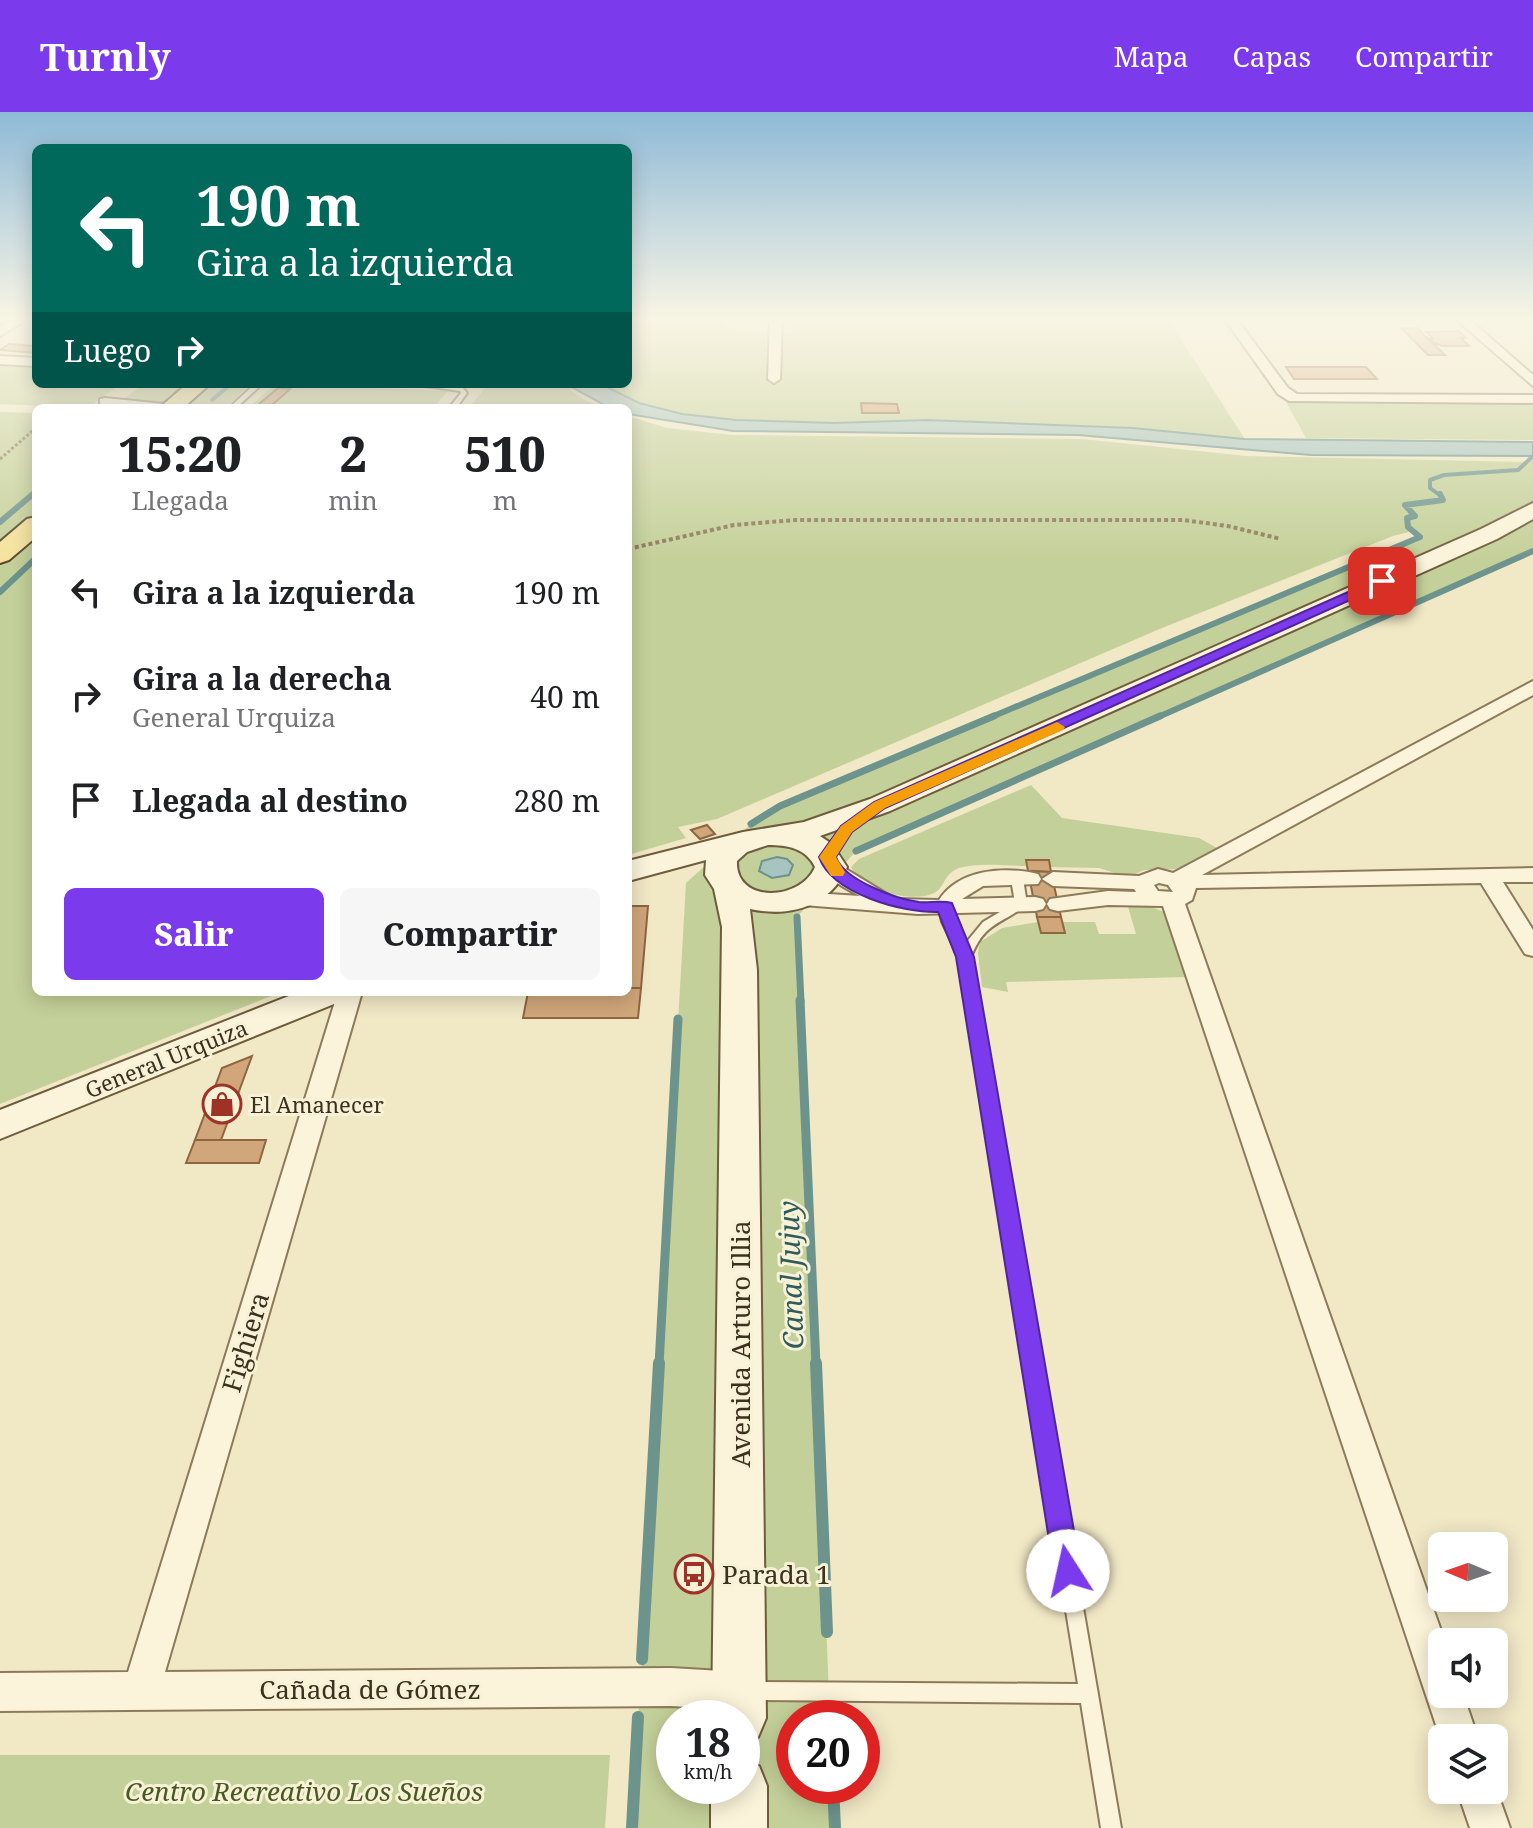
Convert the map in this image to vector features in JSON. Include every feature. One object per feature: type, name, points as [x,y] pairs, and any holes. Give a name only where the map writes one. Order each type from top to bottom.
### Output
[{"type":"main road","points":[[636,869],[743,841],[809,830],[880,805],[1489,534],[1533,510]]},
{"type":"main road","points":[[0,555],[32,527]]},
{"type":"main road","points":[[636,869],[679,866],[703,871],[753,899],[792,900],[823,886],[829,877],[829,862],[847,829],[880,805]]},
{"type":"main road","points":[[776,835],[807,841],[829,862]]},
{"type":"main road","points":[[726,885],[720,870],[722,859],[743,841]]},
{"type":"main road","name":"Avenida Arturo Illia","points":[[726,885],[738,927],[740,970],[739,1700]]},
{"type":"main road","name":"Avenida Arturo Illia","points":[[740,970],[754,927],[766,913],[792,900]]},
{"type":"main road","name":"General Urquiza","points":[[0,1125],[322,996]]},
{"type":"main road","points":[[739,1804],[739,1828]]},
{"type":"street","points":[[106,401],[126,404]]},
{"type":"street","points":[[1169,890],[1533,687]]},
{"type":"street","points":[[829,862],[867,892],[918,907]]},
{"type":"street","points":[[1053,879],[1086,890],[1169,890],[1492,883],[1533,875]]},
{"type":"street","points":[[945,907],[953,893],[969,882],[1023,879]]},
{"type":"street","points":[[1492,883],[1533,890]]},
{"type":"street","points":[[1492,883],[1533,949]]},
{"type":"street","points":[[1058,904],[1086,890]]},
{"type":"street","points":[[1169,890],[1428,1647]]},
{"type":"street","points":[[792,900],[918,907],[1028,904]]},
{"type":"street","name":"Fighiera","points":[[141,1691],[349,996]]},
{"type":"street","name":"Cañada de Gómez","points":[[0,1692],[671,1687],[723,1700]]},
{"type":"street","points":[[1482,1804],[1490,1828]]},
{"type":"lane","points":[[965,957],[971,938],[982,926],[1028,904],[1023,879]]},
{"type":"lane","points":[[945,907],[948,922],[965,957],[1111,1828]]},
{"type":"lane","points":[[760,1703],[1088,1694]]},
{"type":"path","points":[[0,459],[32,431]]},
{"type":"path","points":[[632,549],[652,548],[714,528],[795,520],[1183,520],[1228,526],[1281,539]]},
{"type":"green space","points":[[0,401],[98,401],[94,404],[0,404]]},
{"type":"green space","points":[[123,401],[232,401],[229,404],[122,404]]},
{"type":"green space","points":[[256,401],[439,401],[437,404],[252,404]]},
{"type":"green space","points":[[474,401],[588,401],[594,404],[472,404]]},
{"type":"green space","points":[[635,401],[1221,401],[1245,439],[927,420],[834,423],[736,420],[682,414]]},
{"type":"green space","points":[[1286,402],[1533,402],[1533,440],[1306,438]]},
{"type":"green space","points":[[0,412],[32,413],[32,996],[271,996],[0,1104]]},
{"type":"green space","points":[[632,417],[667,428],[732,435],[1082,439],[1247,456],[1527,462],[1533,456],[1533,551],[856,851],[797,917],[829,1700],[776,1700],[776,1804],[834,1804],[835,1828],[632,1828],[686,883],[751,824],[780,806],[1420,537],[1413,531],[1393,536],[1162,628],[717,819],[678,827],[686,838],[632,854]]},
{"type":"green space","points":[[1031,785],[1062,818],[1199,838],[1217,848],[1179,869],[1144,870],[1128,877],[1099,868],[1050,867],[1048,860],[1026,860],[1027,866],[967,866],[950,874],[934,893],[913,897],[876,888],[865,882],[851,867],[859,859]]},
{"type":"green space","points":[[1142,903],[1164,912],[1186,977],[1006,982],[1008,992],[982,987],[978,953],[980,942],[1002,928],[1038,922],[1041,933],[1064,933],[1062,922],[1095,922],[1099,934],[1136,934],[1128,907]]},
{"type":"green space","name":"Centro Recreativo Los Sueños","points":[[0,1755],[610,1755],[605,1828],[0,1828]]},
{"type":"water","points":[[597,401],[635,401],[682,414],[736,420],[834,423],[927,420],[1133,428],[1244,439],[1533,442],[1533,456],[1311,455],[1078,435],[733,431],[632,415],[632,404],[603,404]]},
{"type":"water","points":[[777,857],[787,859],[793,865],[789,875],[772,878],[759,871],[762,861]]},
{"type":"building","points":[[263,401],[276,401],[273,404],[259,404]]},
{"type":"building","points":[[861,403],[897,404],[899,413],[862,413]]},
{"type":"building","points":[[707,825],[715,834],[700,839],[691,830]]},
{"type":"building","points":[[1026,860],[1049,860],[1051,872],[1028,871]]},
{"type":"building","points":[[1028,871],[1051,872],[1061,917],[1037,917]]},
{"type":"building","points":[[632,906],[648,906],[641,988],[632,988]]},
{"type":"building","points":[[1037,917],[1061,917],[1065,933],[1041,933]]},
{"type":"building","points":[[632,988],[641,988],[638,1018],[523,1018],[527,996],[632,996]]},
{"type":"building","name":"El Amanecer","points":[[252,1056],[221,1140],[195,1140],[222,1068]]},
{"type":"building","points":[[195,1140],[266,1140],[259,1163],[186,1163]]},
{"type":"waterway","points":[[1441,496],[1430,488],[1430,480],[1444,475],[1518,470],[1533,456]]},
{"type":"waterway","points":[[0,522],[32,495]]},
{"type":"waterway","points":[[989,718],[1420,537],[1408,527],[1407,518],[1415,516],[1405,505],[1443,500],[1441,496]]},
{"type":"waterway","name":"Canal Jujuy","points":[[1156,718],[1533,551]]},
{"type":"waterway","points":[[0,592],[32,562]]},
{"type":"waterway","points":[[751,824],[780,806],[994,716]]},
{"type":"waterway","name":"Canal Jujuy","points":[[856,851],[1160,716]]},
{"type":"waterway","name":"Canal Jujuy","points":[[797,917],[801,1002]]},
{"type":"waterway","name":"Canal Jujuy","points":[[800,1000],[816,1365]]},
{"type":"waterway","points":[[659,1365],[678,1019]]},
{"type":"waterway","points":[[642,1659],[659,1363]]},
{"type":"waterway","name":"Canal Jujuy","points":[[816,1363],[827,1632]]},
{"type":"waterway","points":[[632,1828],[638,1717]]},
{"type":"waterway","name":"Canal Jujuy","points":[[834,1804],[835,1828]]},
{"type":"slow traffic","points":[[837,872],[831,867],[828,857],[835,843],[847,829],[880,805],[1057,727]]},
{"type":"place","name":"El Amanecer","points":[[222,1104]]},
{"type":"place","name":"Parada 1","points":[[694,1574]]},
{"type":"route","points":[[1068,1571],[965,957],[948,922],[945,907],[918,907],[867,892],[831,867],[828,857],[847,829],[880,805],[1382,581]]}]
